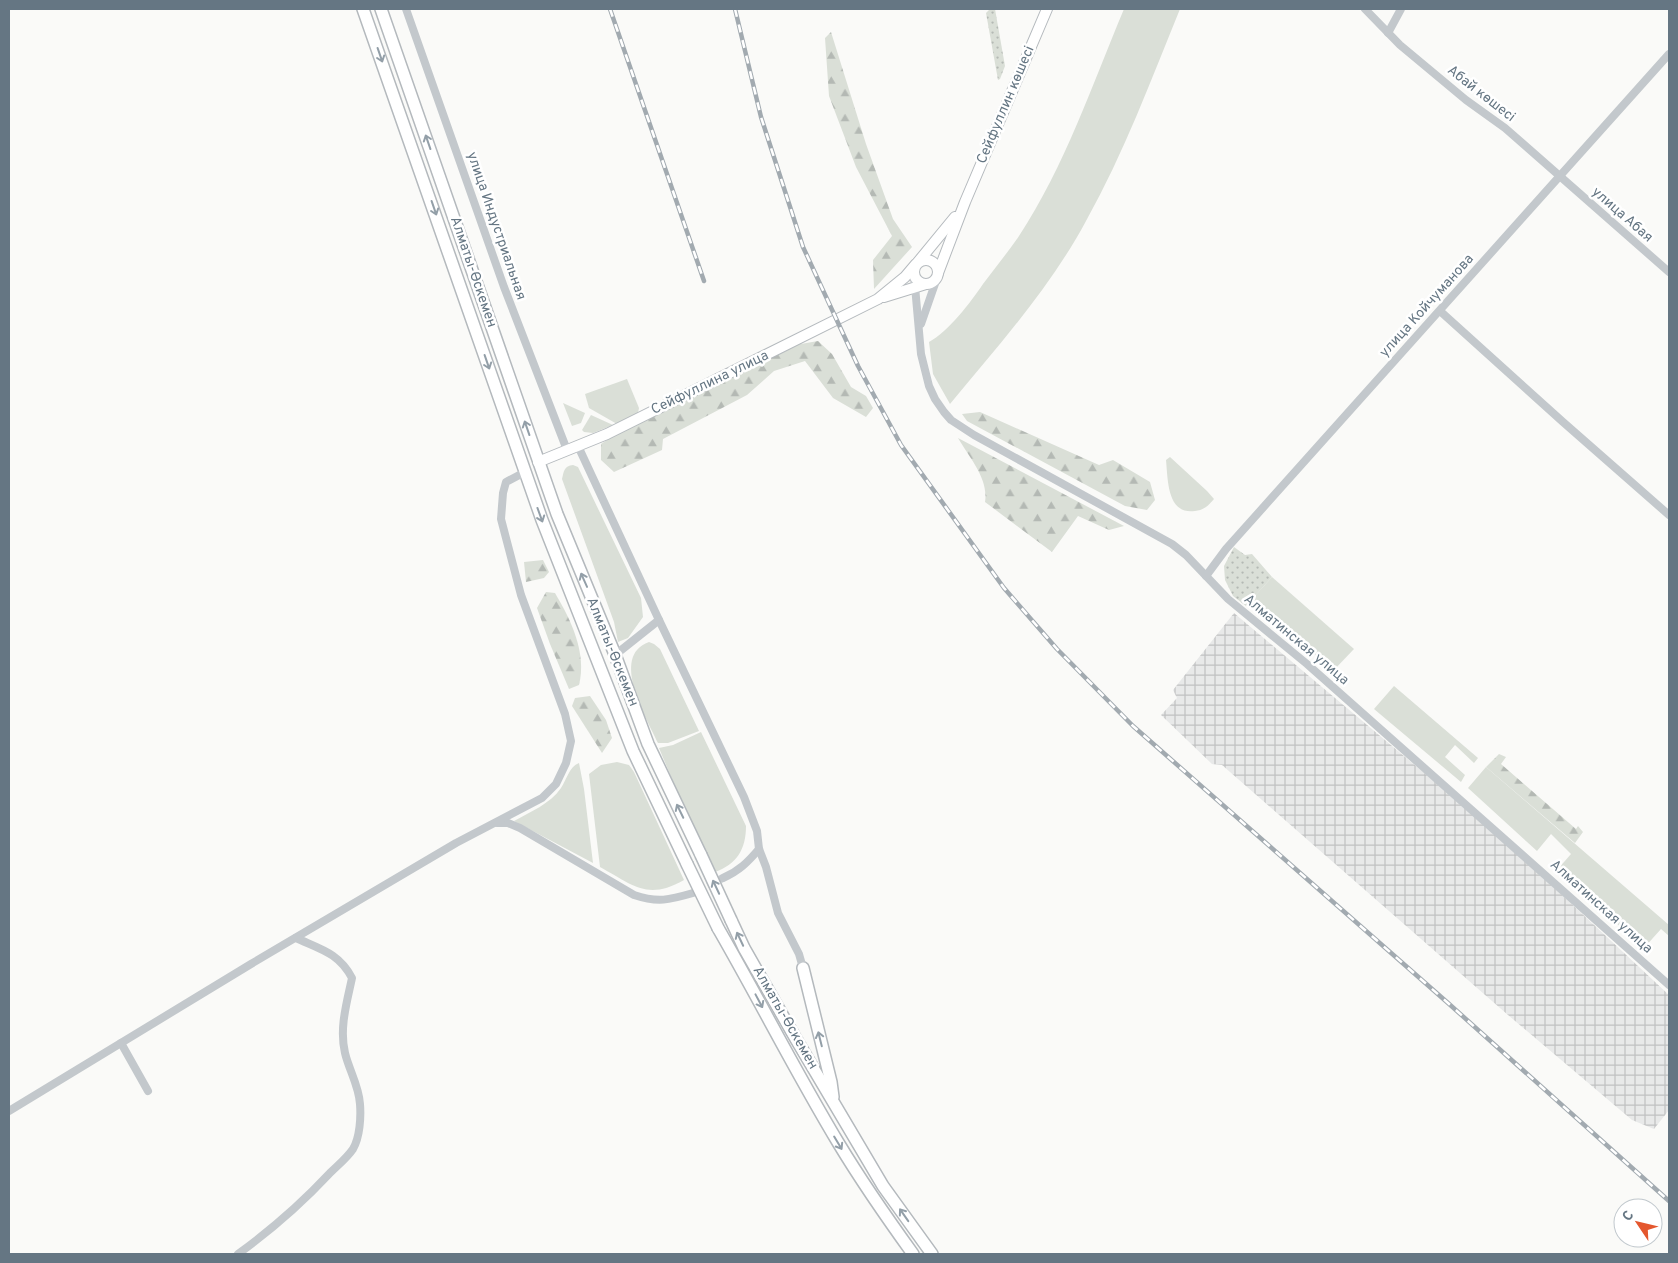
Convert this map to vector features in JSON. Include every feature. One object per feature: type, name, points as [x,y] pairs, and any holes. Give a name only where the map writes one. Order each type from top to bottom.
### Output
[{"type":"highway","name":"Алматы-Өскемен","points":[[363,9],[542,520],[633,751],[718,928],[784,1049],[838,1143],[913,1254]]},
{"type":"highway","name":"Алматы-Өскемен","points":[[381,9],[538,462],[574,560],[615,655],[648,744],[744,948],[883,1186],[932,1254]]},
{"type":"highway","points":[[803,968],[831,1082],[834,1103]]},
{"type":"main road","name":"Сейфуллин көшесі","points":[[965,202],[1047,9]]},
{"type":"main road","points":[[878,299],[905,277],[952,222],[965,202]]},
{"type":"main road","points":[[878,299],[930,283],[938,275],[965,202]]},
{"type":"main road","points":[[926,284],[918,281],[914,275],[917,263],[923,260],[932,261],[938,268],[938,275]]},
{"type":"main road","name":"Сейфуллина улица","points":[[538,462],[607,434],[878,299]]},
{"type":"street","name":"улица Индустриальная","points":[[406,9],[504,287],[566,450]]},
{"type":"street","name":"Абай көшесі","points":[[1365,9],[1388,33],[1466,100],[1505,128],[1559,175]]},
{"type":"street","points":[[1388,33],[1401,9]]},
{"type":"street","name":"улица Койчуманова","points":[[1206,576],[1236,538],[1669,54]]},
{"type":"street","name":"улица Абая","points":[[1559,175],[1669,272]]},
{"type":"street","points":[[914,275],[920,331]]},
{"type":"street","points":[[920,331],[923,315],[938,275]]},
{"type":"street","points":[[1440,311],[1562,422],[1669,515]]},
{"type":"street","name":"Алматинская улица","points":[[920,331],[921,354],[929,386],[934,399],[951,420],[974,435],[1172,544],[1186,555],[1228,600],[1307,664],[1669,985]]},
{"type":"street","points":[[578,446],[744,796],[756,831],[759,849],[766,866],[778,914],[800,954],[803,968]]},
{"type":"street","points":[[9,1111],[456,843],[542,798],[556,784],[566,764],[571,740],[566,714],[521,595],[501,519],[502,493],[506,482],[525,472]]},
{"type":"street","points":[[615,655],[659,620]]},
{"type":"street","points":[[497,823],[508,823],[520,828],[634,895],[650,900],[664,901],[693,893]]},
{"type":"street","points":[[723,878],[734,874],[759,849]]},
{"type":"street","points":[[238,1254],[272,1230],[313,1191],[353,1148],[358,1134],[360,1103],[342,1038],[352,978],[348,970],[335,955],[296,938]]},
{"type":"street","points":[[121,1043],[148,1091]]},
{"type":"shaded area","points":[[1234,613],[1442,788],[1455,795],[1669,995],[1669,1110],[1654,1129],[1632,1120],[1508,1015],[1222,765],[1212,764],[1161,715],[1177,698],[1173,690]]},
{"type":"green space","points":[[990,9],[995,9],[1005,66],[998,80],[986,13]]},
{"type":"green space","points":[[1124,9],[1180,9],[1125,143],[1100,195],[1072,246],[1040,293],[950,404],[933,374],[929,342],[944,331],[965,308],[1015,242],[1035,209],[1077,125]]},
{"type":"green space","points":[[831,32],[866,144],[893,219],[912,247],[874,289],[873,260],[892,236],[856,167],[829,96],[825,38]]},
{"type":"green space","points":[[818,341],[832,354],[851,387],[866,396],[873,408],[866,417],[833,398],[805,361],[774,371],[747,395],[663,439],[662,450],[614,472],[601,460],[601,444],[613,436],[795,345]]},
{"type":"green space","points":[[627,379],[639,408],[638,413],[617,424],[589,408],[585,394]]},
{"type":"green space","points":[[563,403],[585,413],[581,423],[572,426]]},
{"type":"green space","points":[[980,412],[1099,465],[1113,460],[1150,482],[1155,500],[1147,510],[1125,506],[967,421],[962,414]]},
{"type":"green space","points":[[591,415],[613,425],[593,433],[584,432],[582,430]]},
{"type":"green space","points":[[958,438],[1124,526],[1109,530],[1078,516],[1052,552],[985,502],[984,485],[981,477]]},
{"type":"green space","points":[[1170,457],[1214,499],[1206,507],[1195,511],[1186,511],[1179,508],[1174,502],[1167,477],[1166,460]]},
{"type":"green space","points":[[573,465],[578,467],[641,598],[643,617],[628,638],[618,642],[614,622],[562,479],[566,468]]},
{"type":"green space","points":[[1234,547],[1245,555],[1252,554],[1272,577],[1246,606],[1233,596],[1225,580],[1224,566]]},
{"type":"green space","points":[[543,560],[549,572],[544,578],[526,582],[524,562]]},
{"type":"green space","points":[[1272,577],[1354,649],[1333,671],[1252,599]]},
{"type":"green space","points":[[546,592],[555,593],[567,614],[579,649],[581,673],[579,685],[569,689],[537,608]]},
{"type":"green space","points":[[649,642],[660,649],[699,731],[668,743],[658,743],[634,689],[631,674],[632,660],[637,649]]},
{"type":"green space","points":[[1394,686],[1478,758],[1474,763],[1455,745],[1445,757],[1465,775],[1461,782],[1374,709]]},
{"type":"green space","points":[[590,696],[606,720],[612,738],[602,753],[572,706],[575,698]]},
{"type":"green space","points":[[701,732],[746,826],[746,834],[739,855],[729,865],[715,872],[687,815],[659,748],[673,745]]},
{"type":"green space","points":[[1499,754],[1506,757],[1501,764],[1576,829],[1578,826],[1583,832],[1575,843],[1486,767]]},
{"type":"green space","points":[[617,762],[629,765],[634,772],[684,880],[671,886],[650,890],[631,885],[600,867],[589,774],[601,765]]},
{"type":"green space","points":[[579,763],[593,863],[514,821],[551,799],[561,788],[570,770]]},
{"type":"green space","points":[[1486,767],[1669,925],[1669,936],[1661,929],[1644,948],[1557,870],[1571,854],[1551,834],[1537,851],[1468,788]]},
{"type":"tunnel","points":[[697,891],[723,878]]},
{"type":"railway","points":[[610,9],[704,281]]},
{"type":"railway","points":[[735,9],[761,117],[803,247],[858,366],[901,445],[1004,588],[1057,649],[1133,726],[1448,1003],[1669,1201]]}]
